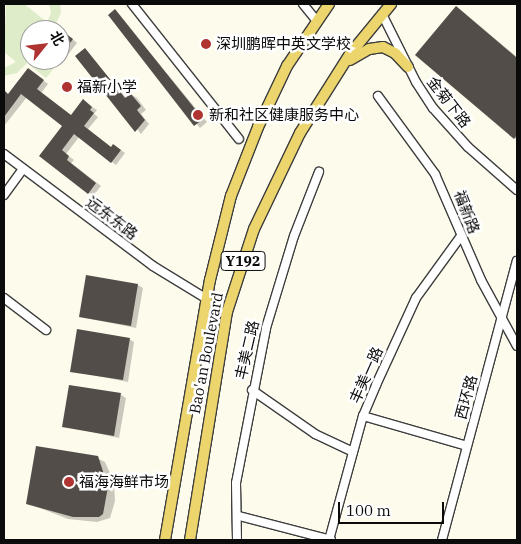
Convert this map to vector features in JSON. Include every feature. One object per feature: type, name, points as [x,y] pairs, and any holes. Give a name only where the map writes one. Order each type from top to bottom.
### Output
[{"type":"main road","name":"Bao'an Boulevard","points":[[165,540],[206,299],[224,221],[240,170],[287,66],[317,20],[330,4]]},
{"type":"main road","name":"Bao'an Boulevard","points":[[190,540],[219,356],[240,267],[283,163],[345,63],[391,4]]},
{"type":"main road","points":[[345,63],[369,48],[383,47],[395,53],[408,67]]},
{"type":"street","points":[[132,4],[239,139]]},
{"type":"street","points":[[303,4],[317,20]]},
{"type":"street","name":"金菊下路","points":[[382,14],[408,67],[425,96],[450,127],[517,190]]},
{"type":"street","name":"福新路","points":[[378,96],[435,174],[481,280],[502,314],[517,346]]},
{"type":"street","name":"远东东路","points":[[4,154],[153,266],[206,299]]},
{"type":"street","points":[[4,195],[23,169]]},
{"type":"street","name":"丰美二路","points":[[237,540],[239,516],[236,483],[252,390],[266,328],[291,245],[319,172]]},
{"type":"street","name":"丰美一路","points":[[330,540],[362,416],[416,298],[461,236]]},
{"type":"street","name":"西环路","points":[[442,540],[517,261]]},
{"type":"street","points":[[4,298],[46,330]]},
{"type":"street","points":[[252,390],[315,434],[353,452]]},
{"type":"street","points":[[362,416],[467,446]]},
{"type":"street","points":[[239,516],[330,540]]},
{"type":"green space","points":[[6,4],[24,4],[44,20],[20,20],[20,70],[17,73],[4,76],[4,68],[16,62],[4,52]]},
{"type":"green space","points":[[49,4],[60,4],[61,13],[58,20],[48,20],[51,13]]},
{"type":"green space","points":[[36,70],[52,70],[46,78]]},
{"type":"building","points":[[456,6],[517,58],[517,135],[514,139],[415,55]]},
{"type":"building","points":[[115,9],[203,119],[194,126],[108,15]]},
{"type":"building","points":[[85,48],[125,98],[131,94],[141,106],[137,110],[145,120],[135,132],[75,56]]},
{"type":"building","points":[[26,70],[31,70],[44,80],[37,89],[71,115],[83,99],[92,107],[90,110],[94,113],[84,126],[111,147],[113,144],[121,150],[111,163],[74,134],[62,150],[69,156],[67,160],[96,183],[88,194],[39,156],[62,126],[21,94],[4,117],[4,90],[8,94]]},
{"type":"building","points":[[86,275],[138,284],[131,326],[79,317]]},
{"type":"building","points":[[77,329],[130,338],[123,380],[70,372]]},
{"type":"building","points":[[69,385],[121,393],[114,436],[62,427]]},
{"type":"building","name":"福海海鲜市场","points":[[36,446],[98,456],[108,487],[103,514],[99,517],[73,517],[26,504]]},
{"type":"place","name":"深圳鹏晖中英文学校","points":[[206,44]]},
{"type":"place","name":"福新小学","points":[[67,87]]},
{"type":"place","name":"新和社区健康服务中心","points":[[198,115]]},
{"type":"place","name":"福海海鲜市场","points":[[69,482]]}]
